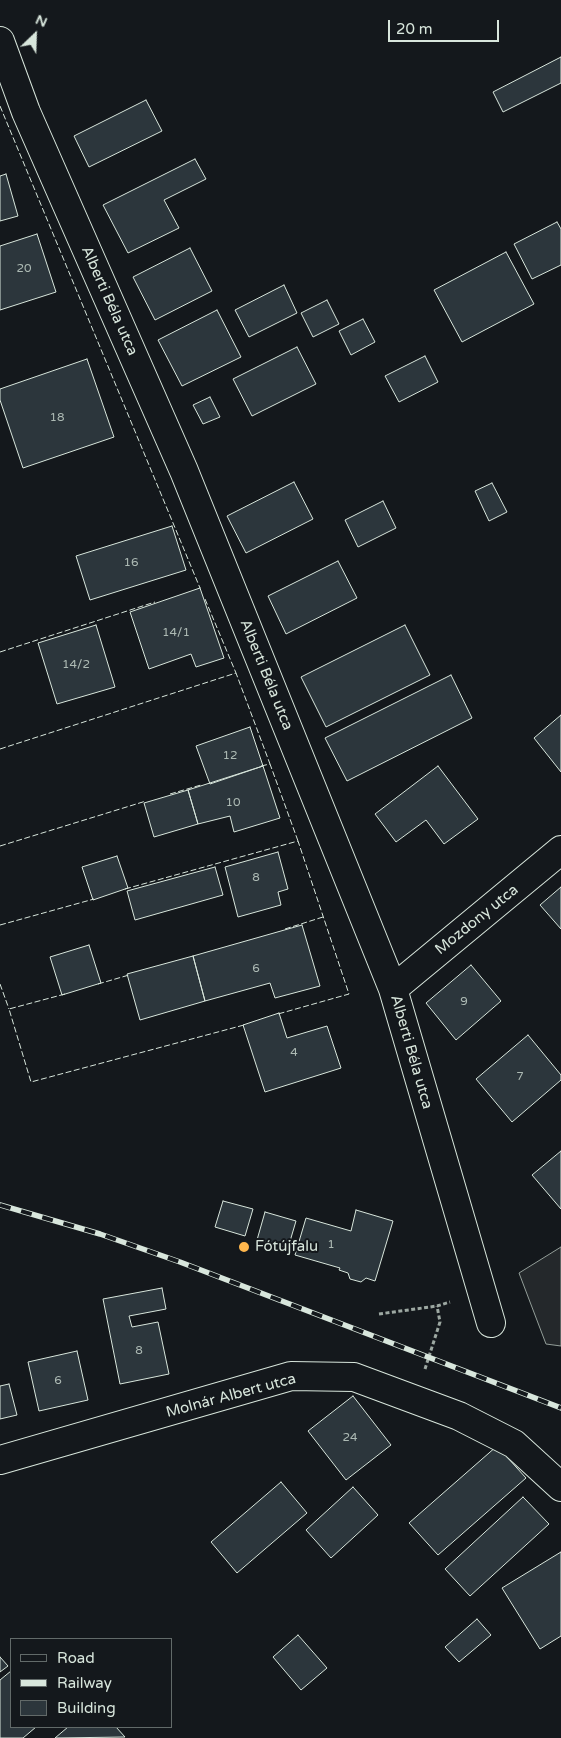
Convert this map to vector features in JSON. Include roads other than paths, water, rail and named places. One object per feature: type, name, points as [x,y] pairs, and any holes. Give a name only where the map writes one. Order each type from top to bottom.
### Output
[{"type":"street","name":"Alberti Béla utca","points":[[0,41],[26,112],[184,471],[393,989],[491,1323]]},
{"type":"street","name":"Mozdony utca","points":[[393,989],[561,850]]},
{"type":"street","name":"Molnár Albert utca","points":[[0,1460],[291,1376],[354,1377],[458,1416],[514,1444],[561,1487]]},
{"type":"railway","points":[[0,1205],[100,1234],[180,1262],[561,1408]]},
{"type":"place","name":"Fótújfalu","points":[[244,1247]]}]
